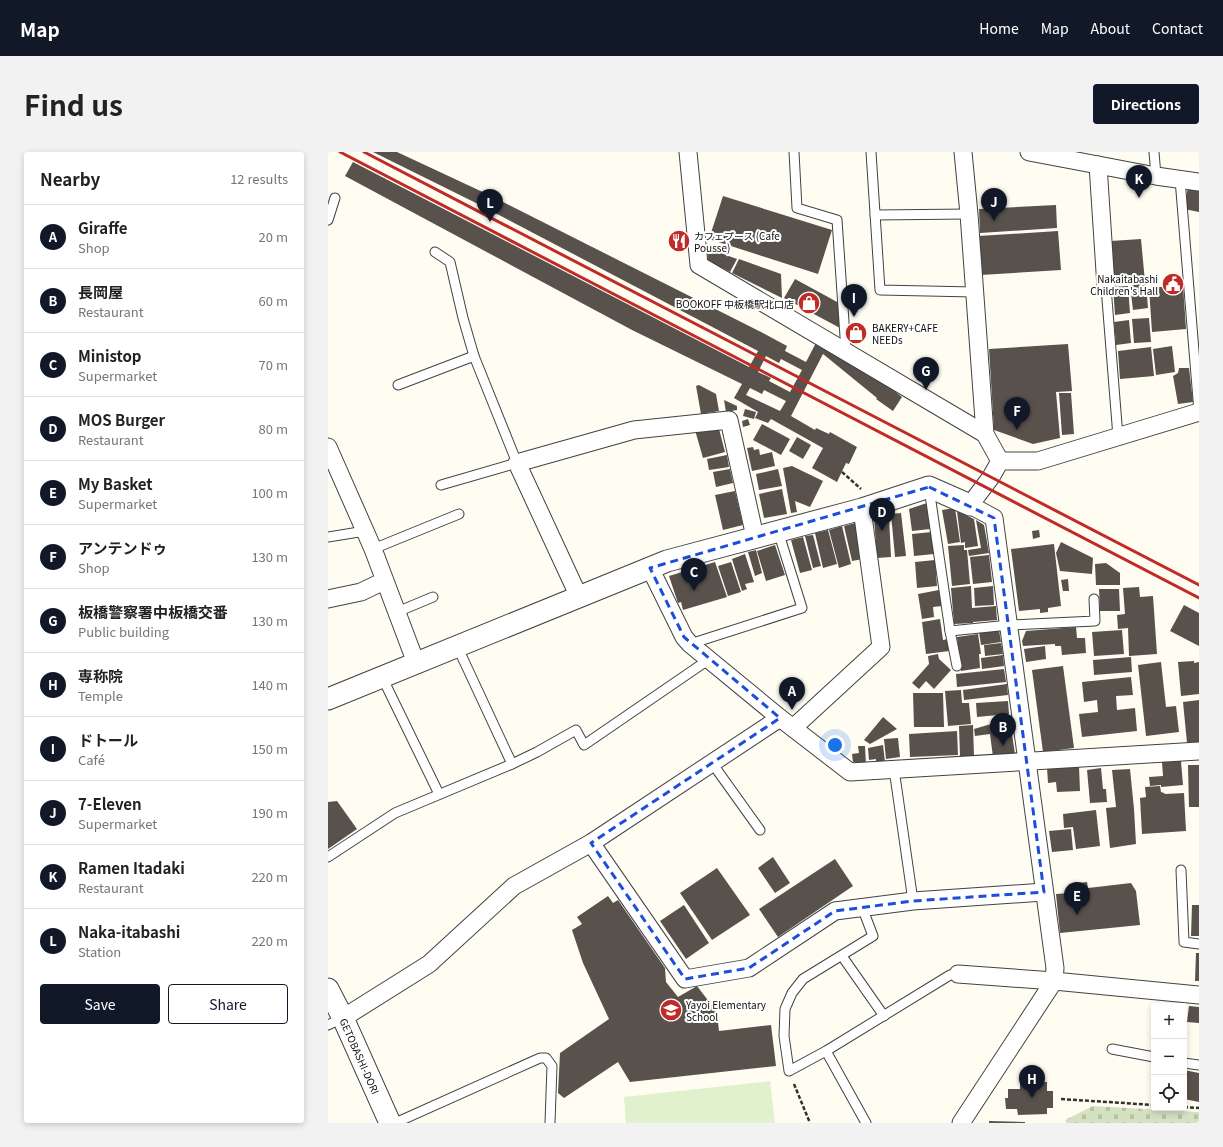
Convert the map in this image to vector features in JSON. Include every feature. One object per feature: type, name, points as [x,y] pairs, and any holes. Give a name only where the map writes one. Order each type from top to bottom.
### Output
[{"type":"street","points":[[688,152],[700,265],[985,434]]},
{"type":"street","points":[[963,152],[985,434],[1000,461]]},
{"type":"street","points":[[1029,152],[1156,176],[1199,182]]},
{"type":"street","points":[[1098,165],[1106,287]]},
{"type":"street","points":[[1000,461],[1038,461],[1199,412]]},
{"type":"street","points":[[579,597],[517,464],[634,430],[729,420],[755,537]]},
{"type":"street","points":[[328,447],[332,466],[373,549],[416,663]]},
{"type":"street","points":[[970,505],[991,477],[1000,461]]},
{"type":"street","points":[[328,699],[667,561],[862,509],[929,488],[970,505],[994,518],[1055,968],[1054,981],[961,1123]]},
{"type":"street","points":[[335,1021],[429,964],[514,886],[591,843],[712,763],[787,723],[881,647],[862,509]]},
{"type":"street","points":[[650,568],[684,637],[690,644],[708,660],[850,772],[1199,750]]},
{"type":"street","points":[[328,599],[361,592],[384,581]]},
{"type":"street","points":[[591,843],[685,979],[749,968],[835,911],[913,901],[1044,892]]},
{"type":"street","points":[[958,974],[1054,981],[1199,995]]},
{"type":"street","name":"GETOBASHI-DORI","points":[[328,989],[335,1021],[390,1123]]},
{"type":"lane","points":[[794,152],[797,208],[837,220],[846,351]]},
{"type":"lane","points":[[871,152],[880,290],[974,292]]},
{"type":"lane","points":[[1154,152],[1156,176]]},
{"type":"lane","points":[[1180,179],[1199,412]]},
{"type":"lane","points":[[328,220],[335,198]]},
{"type":"lane","points":[[875,215],[969,214]]},
{"type":"lane","points":[[435,252],[450,262],[463,318],[474,356],[517,464],[441,485]]},
{"type":"lane","points":[[1106,287],[1118,437]]},
{"type":"lane","points":[[398,385],[474,356]]},
{"type":"lane","points":[[929,488],[950,630],[957,666]]},
{"type":"lane","points":[[373,549],[459,514]]},
{"type":"lane","points":[[328,537],[365,531]]},
{"type":"lane","points":[[690,644],[802,608],[778,531]]},
{"type":"lane","points":[[397,612],[433,597]]},
{"type":"lane","points":[[950,630],[1009,625],[1095,621],[1094,599]]},
{"type":"lane","points":[[457,646],[512,764]]},
{"type":"lane","points":[[328,857],[395,813],[512,764],[576,730],[584,745],[708,660]]},
{"type":"lane","points":[[382,677],[439,794]]},
{"type":"lane","points":[[712,763],[760,830]]},
{"type":"lane","points":[[894,769],[913,901]]},
{"type":"lane","points":[[1182,870],[1184,942],[1199,944]]},
{"type":"lane","points":[[862,907],[873,936],[803,979],[792,993],[785,1009],[784,1036],[789,1071],[826,1052],[950,975],[958,974]]},
{"type":"lane","points":[[842,956],[884,1016]]},
{"type":"lane","points":[[1112,1050],[1151,1056]]},
{"type":"lane","points":[[826,1052],[866,1123]]},
{"type":"lane","points":[[394,1123],[540,1058],[546,1058],[552,1066],[550,1123]]},
{"type":"lane","points":[[1187,1063],[1199,1065]]},
{"type":"path","points":[[789,1071],[810,1123]]},
{"type":"path","points":[[1061,1099],[1151,1104]]},
{"type":"path","points":[[1187,1107],[1199,1108]]},
{"type":"highlighted area","points":[[929,487],[994,518],[1044,892],[913,901],[835,911],[749,968],[685,979],[591,843],[780,718],[684,637],[650,568]]},
{"type":"green space","points":[[770,1081],[775,1123],[626,1123],[624,1097]]},
{"type":"green space","points":[[1093,1106],[1151,1109],[1151,1111],[1199,1112],[1199,1123],[1066,1123],[1065,1120]]},
{"type":"building","points":[[373,152],[397,152],[487,194],[761,332],[787,346],[785,351],[806,362],[818,339],[860,365],[902,397],[893,411],[876,399],[877,398],[823,354],[791,416],[815,430],[816,428],[829,434],[830,432],[857,447],[849,464],[846,463],[837,482],[812,468],[823,448],[771,419],[768,423],[755,418],[758,412],[734,398],[742,384],[632,330],[345,176],[353,162],[749,367],[758,351],[480,205]],"holes":[[[766,356],[779,363],[781,359],[802,370],[790,392],[769,381],[771,378],[758,372]],[[750,388],[762,394],[764,390],[786,401],[780,411],[746,395]]]},
{"type":"building","points":[[1188,187],[1199,189],[1199,212],[1184,209]]},
{"type":"building","points":[[723,196],[832,230],[818,274],[709,239]]},
{"type":"building","points":[[1056,205],[1057,228],[980,233],[979,209]]},
{"type":"building","points":[[1058,231],[1061,270],[981,275],[978,236]]},
{"type":"building","points":[[1141,239],[1145,282],[1115,284],[1111,241]]},
{"type":"building","points":[[707,248],[737,259],[730,272],[708,261]]},
{"type":"building","points":[[739,259],[781,274],[782,298],[732,273]]},
{"type":"building","points":[[795,279],[839,303],[840,328],[784,298]]},
{"type":"building","points":[[1146,283],[1148,308],[1133,310],[1130,285]]},
{"type":"building","points":[[1183,285],[1186,329],[1152,332],[1149,288]]},
{"type":"building","points":[[1128,286],[1130,313],[1115,315],[1113,287]]},
{"type":"building","points":[[1149,318],[1151,342],[1134,343],[1132,319]]},
{"type":"building","points":[[1129,320],[1131,343],[1116,345],[1114,322]]},
{"type":"building","points":[[1068,344],[1072,391],[1056,392],[1060,438],[1033,444],[994,430],[989,349]]},
{"type":"building","points":[[1172,346],[1175,372],[1156,375],[1153,349]]},
{"type":"building","points":[[1151,347],[1154,376],[1120,379],[1118,351]]},
{"type":"building","points":[[1179,368],[1189,368],[1193,402],[1178,404],[1173,376],[1178,373]]},
{"type":"building","points":[[699,385],[716,394],[719,411],[701,414],[696,386]]},
{"type":"building","points":[[1059,393],[1071,393],[1074,434],[1062,435]]},
{"type":"building","points":[[724,400],[737,406],[737,410],[726,412]]},
{"type":"building","points":[[745,409],[756,412],[754,419],[743,416]]},
{"type":"building","points":[[748,419],[750,425],[743,427],[742,421]]},
{"type":"building","points":[[762,424],[790,439],[781,455],[753,440]]},
{"type":"building","points":[[719,429],[725,452],[703,458],[695,430]]},
{"type":"building","points":[[797,437],[811,445],[803,459],[789,451]]},
{"type":"building","points":[[753,447],[754,450],[759,449],[760,455],[772,452],[775,466],[752,471],[747,448]]},
{"type":"building","points":[[727,455],[729,467],[709,470],[707,459]]},
{"type":"building","points":[[792,466],[823,481],[810,507],[795,501],[797,512],[791,513],[783,468]]},
{"type":"building","points":[[730,469],[733,483],[716,487],[713,472]]},
{"type":"building","points":[[778,469],[782,486],[759,490],[756,474]]},
{"type":"building","points":[[782,489],[787,514],[764,518],[759,494]]},
{"type":"building","points":[[735,491],[743,525],[723,530],[715,495]]},
{"type":"building","points":[[927,503],[930,529],[912,531],[909,509]]},
{"type":"building","points":[[955,508],[960,542],[948,544],[942,510]]},
{"type":"building","points":[[957,511],[974,519],[978,546],[965,548],[965,542],[961,543]]},
{"type":"building","points":[[901,513],[906,556],[895,557],[891,514]]},
{"type":"building","points":[[889,517],[891,557],[877,558],[874,518]]},
{"type":"building","points":[[976,520],[984,525],[989,553],[969,556],[968,550],[981,548]]},
{"type":"building","points":[[859,522],[863,559],[852,561],[844,526]]},
{"type":"building","points":[[842,526],[851,564],[839,568],[829,530]]},
{"type":"building","points":[[828,530],[837,564],[823,568],[815,533]]},
{"type":"building","points":[[1039,530],[1040,537],[1033,539],[1032,531]]},
{"type":"building","points":[[932,532],[934,554],[914,556],[912,534]]},
{"type":"building","points":[[813,535],[821,566],[813,568],[805,536]]},
{"type":"building","points":[[803,537],[812,570],[800,573],[791,540]]},
{"type":"building","points":[[1061,542],[1093,558],[1092,574],[1060,571],[1056,553]]},
{"type":"building","points":[[1054,544],[1061,606],[1048,608],[1048,612],[1040,613],[1040,609],[1019,611],[1011,549]]},
{"type":"building","points":[[775,545],[785,575],[766,581],[757,551]]},
{"type":"building","points":[[964,545],[964,550],[967,550],[970,584],[952,586],[948,546]]},
{"type":"building","points":[[756,550],[762,573],[755,576],[748,552]]},
{"type":"building","points":[[745,554],[754,582],[745,584],[747,589],[742,591],[732,559]]},
{"type":"building","points":[[989,555],[992,582],[973,584],[970,557]]},
{"type":"building","points":[[935,560],[937,586],[917,588],[915,562]]},
{"type":"building","points":[[715,562],[727,597],[683,610],[681,602],[678,603],[669,576]]},
{"type":"building","points":[[731,562],[741,592],[728,596],[718,566]]},
{"type":"building","points":[[1106,563],[1120,573],[1120,585],[1096,585],[1095,564]]},
{"type":"building","points":[[1068,579],[1069,591],[1063,591],[1061,580]]},
{"type":"building","points":[[971,586],[972,608],[996,606],[997,620],[954,624],[951,588]]},
{"type":"building","points":[[993,586],[994,605],[975,606],[974,588]]},
{"type":"building","points":[[1139,587],[1140,597],[1153,596],[1157,654],[1129,656],[1128,628],[1118,629],[1117,615],[1125,614],[1123,588]]},
{"type":"building","points":[[1099,589],[1119,589],[1120,611],[1100,611]]},
{"type":"building","points":[[939,590],[942,606],[933,607],[934,617],[922,619],[918,594]]},
{"type":"building","points":[[1184,605],[1199,613],[1199,646],[1170,631]]},
{"type":"building","points":[[940,619],[943,640],[948,639],[949,651],[926,654],[922,622]]},
{"type":"building","points":[[1076,627],[1077,638],[1085,638],[1086,653],[1062,655],[1061,646],[1055,646],[1055,644],[1023,646],[1022,641],[1026,631]]},
{"type":"building","points":[[999,630],[1001,642],[981,645],[979,632]]},
{"type":"building","points":[[1122,630],[1124,654],[1094,656],[1092,632]]},
{"type":"building","points":[[978,634],[981,654],[979,654],[980,668],[961,671],[957,637]]},
{"type":"building","points":[[1001,643],[1003,654],[985,656],[984,645]]},
{"type":"building","points":[[1045,646],[1046,659],[1026,662],[1024,649]]},
{"type":"building","points":[[938,654],[939,659],[951,670],[934,689],[926,681],[919,689],[912,683],[929,664],[928,656]]},
{"type":"building","points":[[1003,655],[1004,666],[982,669],[981,658]]},
{"type":"building","points":[[1131,657],[1132,672],[1094,675],[1093,660]]},
{"type":"building","points":[[1194,661],[1194,663],[1199,662],[1199,694],[1181,696],[1178,662]]},
{"type":"building","points":[[1161,662],[1166,707],[1176,706],[1179,732],[1146,736],[1138,665]]},
{"type":"building","points":[[1063,666],[1074,748],[1043,752],[1032,670]]},
{"type":"building","points":[[1004,669],[1006,682],[957,687],[956,674]]},
{"type":"building","points":[[1131,677],[1133,695],[1116,696],[1117,710],[1135,708],[1137,731],[1082,737],[1079,714],[1098,712],[1097,700],[1084,702],[1082,682]]},
{"type":"building","points":[[1007,684],[1008,695],[964,700],[963,690]]},
{"type":"building","points":[[961,690],[962,703],[969,703],[971,724],[948,726],[945,691]]},
{"type":"building","points":[[913,693],[943,693],[944,727],[914,727]]},
{"type":"building","points":[[1199,700],[1199,742],[1187,743],[1183,702]]},
{"type":"building","points":[[1008,701],[1009,714],[977,717],[976,703]]},
{"type":"building","points":[[883,717],[897,729],[870,744],[864,740]]},
{"type":"building","points":[[1010,721],[1015,754],[993,757],[990,734],[975,736],[974,729]]},
{"type":"building","points":[[973,725],[974,756],[960,756],[959,726]]},
{"type":"building","points":[[957,731],[958,755],[910,757],[909,734]]},
{"type":"building","points":[[898,738],[900,757],[886,759],[884,739]]},
{"type":"building","points":[[883,745],[885,762],[876,763],[876,759],[869,760],[868,748]]},
{"type":"building","points":[[858,746],[865,746],[866,765],[859,765],[858,762],[853,762],[852,754],[859,753]]},
{"type":"building","points":[[1181,761],[1183,785],[1161,787],[1161,785],[1150,786],[1149,777],[1163,776],[1162,762]]},
{"type":"building","points":[[1188,765],[1199,765],[1199,807],[1189,807]]},
{"type":"building","points":[[1079,766],[1080,791],[1057,792],[1056,782],[1048,783],[1047,768]]},
{"type":"building","points":[[1101,768],[1103,789],[1106,789],[1107,802],[1090,803],[1087,770]]},
{"type":"building","points":[[1130,769],[1136,844],[1110,848],[1106,808],[1116,807],[1112,770]]},
{"type":"building","points":[[1160,786],[1161,792],[1165,794],[1184,793],[1186,831],[1142,834],[1140,798],[1146,797],[1145,787]]},
{"type":"building","points":[[337,801],[357,829],[328,849],[328,802]]},
{"type":"building","points":[[1096,810],[1100,846],[1076,849],[1073,827],[1064,828],[1063,814]]},
{"type":"building","points":[[1071,829],[1073,850],[1052,852],[1049,831]]},
{"type":"building","points":[[773,857],[790,883],[775,893],[758,868]]},
{"type":"building","points":[[835,859],[853,886],[778,937],[759,909]]},
{"type":"building","points":[[717,868],[750,915],[712,940],[680,893]]},
{"type":"building","points":[[1087,882],[1088,888],[1131,883],[1136,891],[1140,925],[1060,933],[1056,894],[1070,893],[1069,884]]},
{"type":"building","points":[[608,896],[613,903],[618,900],[665,968],[666,982],[678,997],[697,986],[717,1012],[719,1031],[771,1025],[776,1066],[630,1082],[618,1062],[564,1098],[558,1093],[560,1053],[609,1019],[583,963],[572,930],[582,924],[577,917]]},
{"type":"building","points":[[684,905],[709,943],[686,959],[660,921]]},
{"type":"building","points":[[1192,905],[1199,905],[1199,936],[1191,936]]},
{"type":"building","points":[[1196,953],[1199,953],[1199,981],[1195,981]]},
{"type":"building","points":[[1189,1006],[1199,1007],[1199,1023],[1187,1022]]},
{"type":"building","points":[[1187,1071],[1199,1073],[1199,1102],[1187,1100]]},
{"type":"building","points":[[1047,1082],[1047,1091],[1053,1091],[1053,1108],[1047,1108],[1047,1114],[1018,1115],[1017,1109],[1006,1109],[1005,1098],[1008,1098],[1008,1089],[1020,1089],[1020,1083]]},
{"type":"building","points":[[989,1121],[1025,1122],[1025,1123],[989,1123]]},
{"type":"railway","points":[[340,152],[1199,598]]},
{"type":"railway","points":[[364,152],[1199,585]]},
{"type":"place","name":"Ramen Itadaki","points":[[1139,198]]},
{"type":"place","name":"7-Eleven","points":[[994,221]]},
{"type":"place","name":"Naka-itabashi","points":[[490,222]]},
{"type":"place","name":"カフェプース (Cafe Pousse)","points":[[679,241]]},
{"type":"place","name":"Nakaitabashi Children's Hall","points":[[1173,284]]},
{"type":"place","name":"BOOKOFF 中板橋駅北口店","points":[[809,303]]},
{"type":"place","name":"ドトール","points":[[854,317]]},
{"type":"place","name":"BAKERY+CAFE NEEDs","points":[[856,333]]},
{"type":"place","name":"板橋警察署中板橋交番","points":[[926,390]]},
{"type":"place","name":"アンテンドゥ","points":[[1017,430]]},
{"type":"place","name":"MOS Burger","points":[[882,531]]},
{"type":"place","name":"Ministop","points":[[694,591]]},
{"type":"place","name":"Giraffe","points":[[792,710]]},
{"type":"place","name":"長岡屋","points":[[1003,746]]},
{"type":"place","name":"My Basket","points":[[1077,915]]},
{"type":"place","name":"Yayoi Elementary School","points":[[671,1010]]},
{"type":"place","name":"専称院","points":[[1032,1098]]}]
